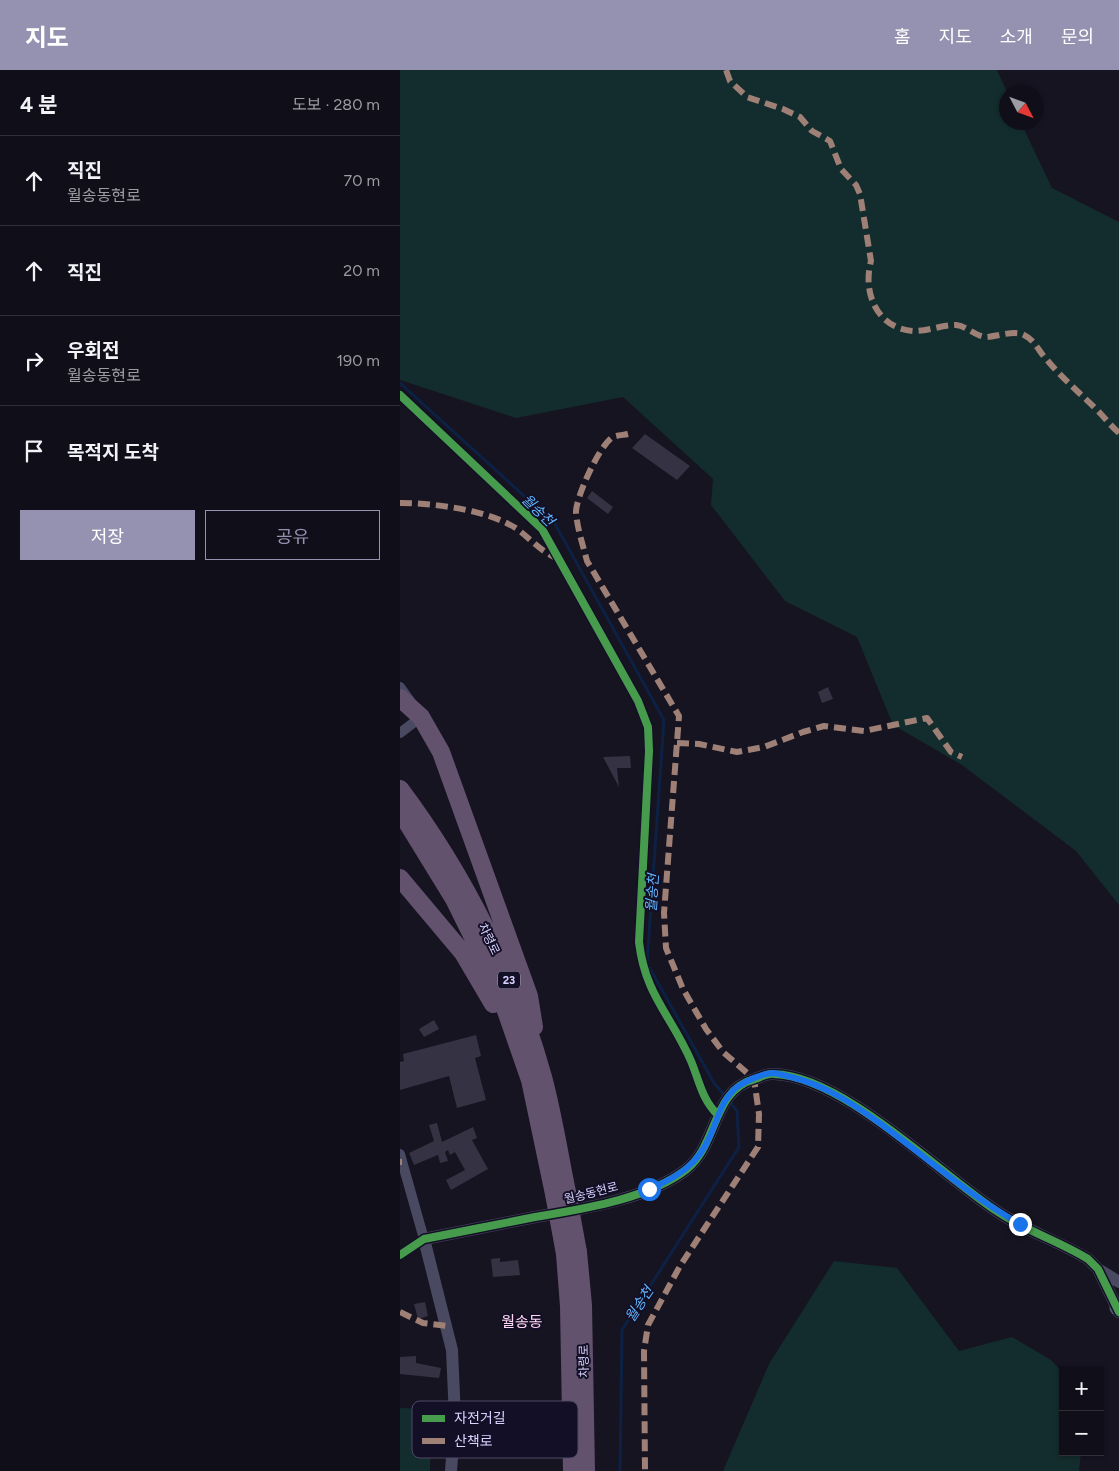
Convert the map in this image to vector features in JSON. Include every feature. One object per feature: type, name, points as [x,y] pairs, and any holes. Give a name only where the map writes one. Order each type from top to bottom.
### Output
[{"type":"highway","points":[[400,698],[421,717],[441,752],[529,996],[536,1078]]},
{"type":"highway","name":"차령로","points":[[400,789],[414,808],[466,892],[510,983],[536,1078],[583,1305],[586,1471]]},
{"type":"highway","name":"차령로","points":[[400,812],[454,899],[498,988],[536,1078]]},
{"type":"highway","points":[[400,878],[463,953],[536,1078]]},
{"type":"highway","name":"차령로","points":[[571,1253],[569,1306],[571,1401]]},
{"type":"highway","name":"차령로","points":[[572,1458],[572,1471]]},
{"type":"street","points":[[400,395],[542,528],[638,701],[648,728],[650,751],[639,942],[642,965],[652,992],[690,1060],[709,1107],[720,1110]]},
{"type":"street","points":[[400,687],[421,717],[400,733]]},
{"type":"street","name":"월송동현로","points":[[424,1239],[602,1205],[672,1180],[688,1168],[702,1152],[720,1110],[729,1095],[748,1080],[772,1073],[805,1080],[834,1093],[933,1162],[999,1213],[1074,1250],[1088,1259],[1098,1269]]},
{"type":"street","points":[[400,1154],[452,1350],[454,1401]]},
{"type":"street","points":[[400,1255],[424,1239]]},
{"type":"street","points":[[1098,1269],[1119,1282]]},
{"type":"street","points":[[1098,1269],[1118,1309]]},
{"type":"street","points":[[452,1471],[453,1458]]},
{"type":"green space","points":[[400,70],[997,70],[1004,85],[999,85],[999,130],[1024,130],[1052,188],[1119,222],[1119,905],[1076,851],[962,765],[893,725],[857,637],[785,601],[711,505],[713,479],[623,397],[516,418],[400,380]]},
{"type":"green space","points":[[834,1261],[897,1268],[959,1351],[1012,1337],[1051,1360],[1059,1369],[1059,1456],[1081,1456],[1079,1471],[723,1471],[769,1364]]},
{"type":"green space","points":[[400,1408],[412,1408],[412,1458],[430,1458],[430,1471],[400,1471]]},
{"type":"building","points":[[645,434],[690,466],[677,480],[632,448]]},
{"type":"building","points":[[592,491],[613,507],[608,514],[587,498]]},
{"type":"building","points":[[828,687],[833,699],[822,703],[818,692]]},
{"type":"building","points":[[630,756],[631,768],[617,768],[619,787],[603,757]]},
{"type":"building","points":[[434,1020],[439,1029],[424,1037],[419,1029]]},
{"type":"building","points":[[476,1035],[481,1056],[475,1058],[486,1100],[457,1108],[449,1076],[400,1090],[400,1062],[404,1061],[403,1054]]},
{"type":"building","points":[[437,1123],[442,1142],[473,1127],[477,1138],[472,1140],[488,1169],[451,1190],[446,1180],[465,1170],[455,1152],[450,1155],[448,1150],[445,1152],[448,1161],[440,1163],[438,1155],[414,1165],[409,1153],[434,1141],[429,1125]]},
{"type":"building","points":[[500,1258],[500,1262],[518,1260],[520,1275],[493,1277],[491,1259]]},
{"type":"building","points":[[425,1302],[428,1316],[418,1319],[414,1304]]},
{"type":"building","points":[[416,1356],[416,1363],[441,1368],[439,1378],[400,1374],[400,1357]]},
{"type":"waterway","name":"월송천","points":[[400,383],[555,524],[664,720],[647,963],[714,1083],[725,1096]]},
{"type":"waterway","name":"월송천","points":[[620,1471],[622,1330],[739,1147],[737,1111],[729,1101]]},
{"type":"marked path","points":[[726,70],[730,81],[747,97],[800,117],[812,131],[830,141],[841,169],[856,185],[860,194],[871,261],[869,286],[871,297],[882,317],[901,329],[914,331],[956,325],[983,337],[1011,333],[1024,335],[1037,346],[1044,357],[1059,373],[1119,433]]},
{"type":"marked path","points":[[628,434],[613,437],[596,460],[584,484],[577,505],[578,524],[587,561],[679,716],[664,913],[666,948],[683,989],[706,1029],[723,1052],[754,1079],[759,1114],[758,1147],[680,1266],[648,1325],[644,1351],[645,1471]]},
{"type":"marked path","points":[[400,503],[445,506],[492,517],[517,529],[541,549],[558,559]]},
{"type":"marked path","points":[[677,743],[699,744],[737,752],[764,747],[824,726],[864,731],[927,718],[951,752],[962,757]]},
{"type":"marked path","points":[[400,1312],[423,1323],[447,1326]]},
{"type":"cycle path","points":[[400,395],[542,529],[638,701],[648,727],[649,751],[639,942],[642,960],[653,991],[691,1061],[708,1103],[718,1115]]},
{"type":"cycle path","points":[[400,1255],[424,1239],[594,1206],[654,1188],[687,1169],[697,1158],[731,1094],[741,1085],[764,1075],[774,1074],[801,1079],[830,1091],[890,1130],[998,1212],[1088,1259],[1098,1269],[1119,1312]]},
{"type":"district","name":"월송동","points":[[522,1322]]},
{"type":"route","points":[[649,1189],[672,1180],[688,1168],[702,1152],[722,1106],[737,1087],[748,1080],[772,1073],[805,1080],[834,1093],[933,1162],[999,1213],[1020,1224]]}]
